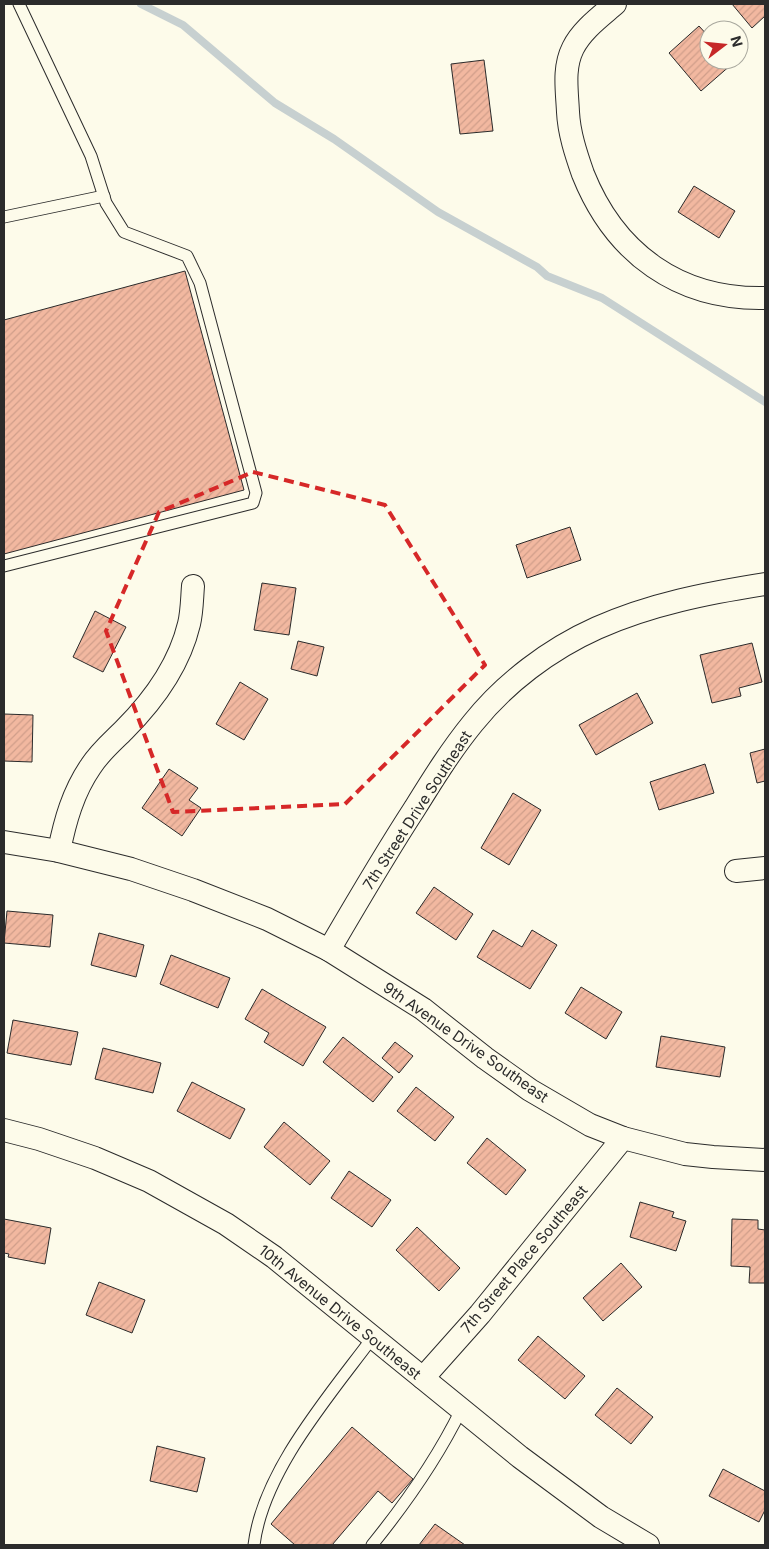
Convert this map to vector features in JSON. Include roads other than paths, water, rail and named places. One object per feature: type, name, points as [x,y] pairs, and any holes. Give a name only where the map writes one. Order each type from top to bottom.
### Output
[{"type":"street","points":[[614,4],[584,31],[573,47],[567,65],[569,120],[576,156],[589,189],[607,220],[629,248],[653,268],[680,282],[709,292],[724,296],[765,298]]},
{"type":"street","name":"7th Street Drive Southeast","points":[[328,950],[450,754],[480,715],[500,693],[530,668],[563,645],[598,628],[650,608],[705,594],[765,584]]},
{"type":"street","points":[[59,851],[70,808],[90,767],[103,749],[143,710],[167,679],[178,658],[190,623],[193,586]]},
{"type":"street","name":"9th Avenue Drive Southeast","points":[[4,842],[59,851],[132,869],[267,919],[328,950],[423,1009],[485,1058],[530,1090],[590,1125],[623,1138],[684,1154],[713,1158],[765,1160]]},
{"type":"street","points":[[736,871],[765,868]]},
{"type":"street","name":"10th Avenue Drive Southeast","points":[[4,1130],[39,1139],[95,1158],[148,1181],[226,1224],[274,1257],[461,1410],[601,1517],[648,1545]]},
{"type":"street","name":"7th Street Place Southeast","points":[[423,1378],[480,1314],[623,1138]]},
{"type":"lane","points":[[4,566],[253,504],[256,493],[200,283],[187,256],[124,232],[106,203],[91,156],[19,4]]},
{"type":"lane","points":[[4,217],[104,196]]},
{"type":"lane","points":[[254,1545],[255,1534],[264,1506],[290,1454],[306,1428],[373,1337]]},
{"type":"lane","points":[[372,1545],[401,1509],[430,1466],[461,1410]]},
{"type":"waterway","points":[[141,4],[183,25],[275,103],[334,139],[438,212],[537,267],[547,276],[602,298],[765,402]]}]
